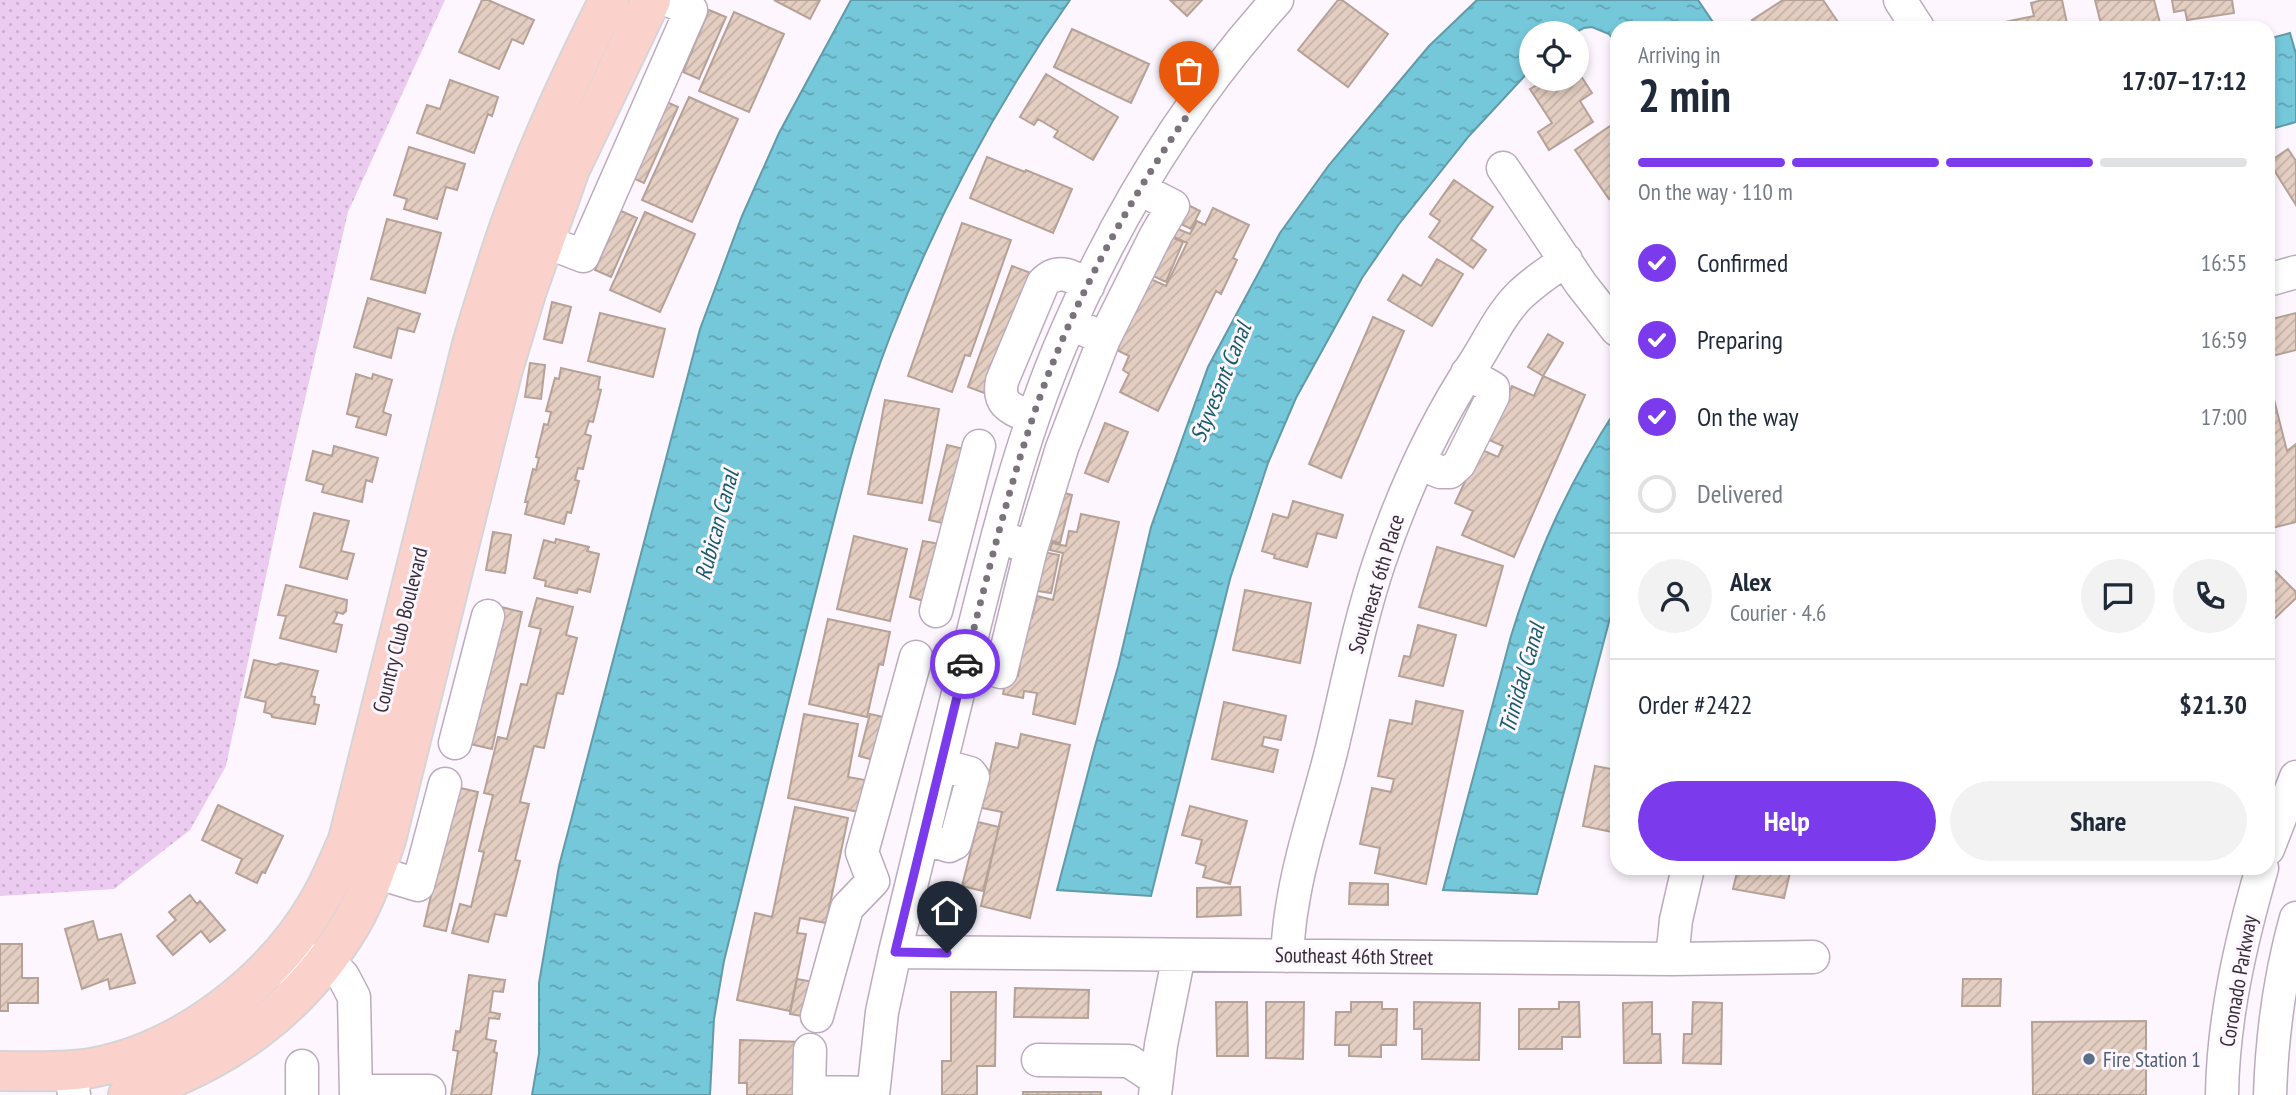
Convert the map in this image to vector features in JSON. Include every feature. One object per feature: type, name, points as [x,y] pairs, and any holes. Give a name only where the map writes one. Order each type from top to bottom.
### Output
[{"type":"main road","name":"Country Club Boulevard","points":[[504,303],[517,204],[583,50],[609,0]]},
{"type":"main road","name":"Country Club Boulevard","points":[[128,1095],[171,1080],[237,1045],[274,1016],[306,985],[351,923],[375,872],[386,840],[430,663],[472,344],[504,303],[544,241],[570,169],[651,0]]},
{"type":"main road","name":"Country Club Boulevard","points":[[0,1071],[73,1082],[154,1049],[193,1030],[247,989],[291,942],[318,903],[348,840],[450,510]]},
{"type":"street","points":[[544,241],[583,256],[691,10],[668,0]]},
{"type":"street","points":[[810,1050],[809,1093],[873,1094],[882,1012],[895,952],[996,542],[1033,418],[1059,349],[1088,286],[1140,188],[1202,94],[1276,0]]},
{"type":"street","points":[[1503,168],[1581,284],[1610,321]]},
{"type":"street","points":[[966,662],[1001,672],[1031,549],[1062,448],[1104,339],[1173,206],[1140,188]]},
{"type":"street","name":"Southeast 6th Place","points":[[1287,956],[1292,907],[1306,843],[1363,618],[1398,510],[1419,463],[1467,373],[1519,296],[1566,261]]},
{"type":"street","points":[[2275,278],[2296,272]]},
{"type":"street","points":[[1033,418],[1003,402],[1000,393],[1002,381],[1043,283],[1049,276],[1071,275],[1088,286]]},
{"type":"street","points":[[1071,323],[1104,339]]},
{"type":"street","points":[[936,611],[979,446]]},
{"type":"street","points":[[955,540],[996,542],[1031,549]]},
{"type":"street","points":[[455,743],[488,616]]},
{"type":"street","points":[[873,881],[862,852],[916,657]]},
{"type":"street","points":[[430,663],[473,675]]},
{"type":"street","points":[[2275,831],[2296,777]]},
{"type":"street","points":[[375,872],[418,885],[445,784]]},
{"type":"street","points":[[1672,959],[1676,920],[1686,875]]},
{"type":"street","name":"Coronado Parkway","points":[[2222,1095],[2227,1029],[2247,922],[2260,875]]},
{"type":"street","points":[[873,881],[910,892]]},
{"type":"street","points":[[817,1016],[847,908],[873,881]]},
{"type":"street","name":"Coronado Parkway","points":[[2270,1095],[2271,1059],[2287,999],[2296,918]]},
{"type":"street","name":"Southeast 46th Street","points":[[895,952],[1672,959],[1813,957]]},
{"type":"street","points":[[1156,1087],[1179,955]]},
{"type":"street","points":[[261,974],[296,961],[326,960],[343,976],[354,997],[356,1093],[429,1091]]},
{"type":"street","points":[[1038,1060],[1129,1061],[1156,1087]]},
{"type":"shaded area","points":[[0,0],[445,0],[348,212],[283,495],[226,766],[190,830],[114,889],[0,896]]},
{"type":"water","name":"Rubican Canal","points":[[851,0],[1070,0],[1017,80],[970,162],[909,290],[868,400],[830,535],[724,961],[714,1019],[710,1095],[532,1095],[539,1054],[539,983],[559,866],[700,329],[742,216],[779,133]]},
{"type":"water","name":"Styvesant Canal","points":[[1477,0],[1698,0],[1712,21],[1610,21],[1610,35],[1589,27],[1589,21],[1519,21],[1519,82],[1469,136],[1399,224],[1362,278],[1296,398],[1268,463],[1230,579],[1151,896],[1057,890],[1118,667],[1151,527],[1208,367],[1280,233],[1329,165],[1429,46]]},
{"type":"water","points":[[2290,33],[2296,54],[2296,122],[2275,128],[2275,37]]},
{"type":"water","name":"Trinidad Canal","points":[[1610,420],[1610,618],[1537,894],[1443,890],[1511,636],[1532,575],[1569,491]]},
{"type":"building","points":[[482,0],[488,0],[534,20],[523,44],[512,39],[499,69],[459,52]]},
{"type":"building","points":[[774,0],[820,0],[810,19]]},
{"type":"building","points":[[1170,0],[1202,0],[1187,16]]},
{"type":"building","points":[[1338,0],[1342,0],[1388,34],[1348,87],[1298,50]]},
{"type":"building","points":[[1783,0],[1823,0],[1837,21],[1753,21]]},
{"type":"building","points":[[2062,0],[2066,21],[2010,21],[2034,16],[2031,3]]},
{"type":"building","points":[[2095,0],[2154,0],[2159,21],[2100,21]]},
{"type":"building","points":[[2172,0],[2232,0],[2234,13],[2187,20],[2185,10],[2174,12]]},
{"type":"building","points":[[709,10],[726,17],[699,79],[683,72]]},
{"type":"building","points":[[734,12],[784,34],[749,112],[699,91]]},
{"type":"building","points":[[1072,29],[1149,64],[1131,103],[1054,67]]},
{"type":"building","points":[[1046,74],[1118,117],[1093,160],[1054,137],[1058,131],[1038,119],[1034,125],[1020,117]]},
{"type":"building","points":[[450,80],[498,97],[492,116],[488,114],[474,153],[417,133],[427,105],[440,109]]},
{"type":"building","points":[[1589,88],[1592,93],[1580,101],[1593,122],[1549,150],[1538,132],[1552,123],[1531,91],[1589,91]]},
{"type":"building","points":[[689,97],[738,119],[692,222],[642,200]]},
{"type":"building","points":[[662,100],[678,107],[644,183],[628,176]]},
{"type":"building","points":[[1610,126],[1609,199],[1575,150]]},
{"type":"building","points":[[409,147],[465,164],[457,190],[446,187],[437,219],[404,209],[407,199],[394,195]]},
{"type":"building","points":[[2288,149],[2296,161],[2296,205],[2275,172],[2275,158]]},
{"type":"building","points":[[987,157],[1072,189],[1053,233],[970,198]]},
{"type":"building","points":[[1454,180],[1493,207],[1471,239],[1486,250],[1473,268],[1429,237],[1440,221],[1430,214]]},
{"type":"building","points":[[1182,202],[1200,211],[1191,229],[1173,220]]},
{"type":"building","points":[[1213,208],[1249,225],[1233,258],[1237,260],[1221,294],[1216,291],[1158,411],[1120,392],[1129,374],[1123,370],[1129,356],[1117,350],[1121,341],[1114,337],[1144,276],[1166,286],[1187,243],[1174,237],[1178,229],[1190,234],[1197,221],[1205,225]]},
{"type":"building","points":[[621,211],[637,218],[611,277],[595,270]]},
{"type":"building","points":[[645,212],[695,234],[660,312],[610,290]]},
{"type":"building","points":[[387,219],[441,233],[425,293],[371,279]]},
{"type":"building","points":[[962,223],[1011,240],[970,356],[965,355],[952,392],[908,376]]},
{"type":"building","points":[[1162,233],[1183,242],[1166,282],[1144,272]]},
{"type":"building","points":[[1437,259],[1463,274],[1432,326],[1388,300],[1403,275],[1421,286]]},
{"type":"building","points":[[1012,266],[1031,273],[987,394],[968,387]]},
{"type":"building","points":[[368,298],[420,314],[414,332],[398,328],[391,358],[354,347]]},
{"type":"building","points":[[552,302],[571,307],[562,343],[544,339]]},
{"type":"building","points":[[600,313],[665,329],[653,377],[588,361]]},
{"type":"building","points":[[2296,313],[2296,350],[2275,355],[2275,318]]},
{"type":"building","points":[[1373,317],[1404,331],[1341,478],[1309,464]]},
{"type":"building","points":[[1548,334],[1563,343],[1543,376],[1528,367]]},
{"type":"building","points":[[530,363],[545,365],[541,399],[525,397]]},
{"type":"building","points":[[561,368],[600,377],[598,389],[601,390],[593,422],[589,421],[585,434],[591,436],[583,469],[578,468],[575,480],[579,481],[571,513],[567,512],[564,524],[525,514],[528,502],[525,502],[533,469],[536,470],[539,458],[536,457],[544,424],[548,425],[551,412],[546,411],[555,378],[559,379]]},
{"type":"building","points":[[356,374],[372,379],[373,374],[392,380],[383,412],[391,415],[386,435],[356,427],[359,417],[347,414]]},
{"type":"building","points":[[1543,376],[1585,395],[1514,557],[1462,535],[1473,511],[1455,503],[1480,449],[1498,457],[1503,446],[1489,440],[1512,386],[1534,396]]},
{"type":"building","points":[[885,400],[939,409],[922,503],[868,494]]},
{"type":"building","points":[[2275,404],[2287,451],[2296,444],[2296,522],[2275,527]]},
{"type":"building","points":[[1105,423],[1128,432],[1108,482],[1085,473]]},
{"type":"building","points":[[947,445],[964,449],[947,524],[929,520]]},
{"type":"building","points":[[334,446],[378,458],[372,482],[366,480],[362,502],[322,492],[324,485],[306,480],[313,451],[332,456]]},
{"type":"building","points":[[1054,490],[1072,495],[1060,543],[1041,538]]},
{"type":"building","points":[[1293,501],[1343,515],[1336,538],[1317,533],[1307,567],[1274,558],[1275,555],[1262,551],[1273,514],[1288,518]]},
{"type":"building","points":[[314,513],[349,521],[341,551],[354,554],[347,579],[300,567]]},
{"type":"building","points":[[1081,514],[1119,522],[1075,724],[1033,714],[1037,693],[1024,691],[1023,698],[1003,694],[1007,673],[1018,676],[1020,664],[1011,662],[1021,615],[1032,618],[1037,596],[1053,600],[1063,553],[1050,550],[1052,543],[1066,546],[1069,531],[1077,532]]},
{"type":"building","points":[[493,532],[511,535],[505,573],[486,570]]},
{"type":"building","points":[[854,536],[907,549],[890,621],[837,609]]},
{"type":"building","points":[[556,539],[589,547],[587,551],[599,554],[590,592],[578,589],[577,593],[545,586],[546,581],[534,578],[544,540],[555,543]]},
{"type":"building","points":[[923,541],[940,544],[927,602],[910,597]]},
{"type":"building","points":[[1437,547],[1503,566],[1486,626],[1419,607]]},
{"type":"building","points":[[1038,551],[1059,555],[1051,593],[1031,590]]},
{"type":"building","points":[[2275,571],[2296,592],[2296,598],[2275,618]]},
{"type":"building","points":[[286,585],[347,600],[346,611],[343,614],[336,612],[333,623],[342,625],[336,652],[280,638],[286,616],[278,615]]},
{"type":"building","points":[[1245,590],[1311,603],[1300,663],[1233,650]]},
{"type":"building","points":[[537,598],[573,607],[566,635],[577,638],[563,694],[557,693],[544,748],[534,746],[520,802],[529,804],[515,860],[520,861],[506,916],[495,914],[488,942],[452,933],[460,904],[471,907],[484,852],[479,851],[493,795],[484,793],[498,737],[507,739],[521,684],[527,685],[541,629],[529,626]]},
{"type":"building","points":[[501,607],[522,612],[492,749],[470,744]]},
{"type":"building","points":[[828,619],[890,632],[883,665],[879,664],[867,717],[809,704]]},
{"type":"building","points":[[1418,625],[1456,635],[1443,686],[1399,676],[1404,656],[1410,657]]},
{"type":"building","points":[[254,660],[318,671],[311,696],[315,697],[314,704],[319,705],[315,724],[272,717],[264,712],[266,702],[245,697]]},
{"type":"building","points":[[1416,701],[1463,711],[1426,884],[1375,873],[1380,848],[1360,844],[1372,788],[1391,792],[1394,779],[1378,776],[1390,720],[1412,724]]},
{"type":"building","points":[[1224,702],[1286,716],[1281,740],[1264,737],[1262,746],[1278,750],[1273,772],[1212,759]]},
{"type":"building","points":[[804,714],[858,724],[848,777],[865,780],[859,812],[788,798]]},
{"type":"building","points":[[870,714],[888,718],[877,761],[859,756]]},
{"type":"building","points":[[1021,734],[1070,745],[1030,918],[981,906],[1002,812],[982,808],[996,743],[1018,748]]},
{"type":"building","points":[[1595,766],[1610,769],[1610,832],[1583,826]]},
{"type":"building","points":[[456,787],[478,792],[446,931],[424,926]]},
{"type":"building","points":[[218,805],[283,836],[265,873],[262,872],[257,883],[236,873],[242,859],[202,840]]},
{"type":"building","points":[[1190,806],[1247,821],[1230,884],[1203,877],[1206,866],[1196,863],[1202,840],[1182,835]]},
{"type":"building","points":[[795,807],[848,818],[826,923],[800,918],[797,933],[806,934],[790,1011],[737,1000],[755,913],[772,917]]},
{"type":"building","points":[[978,822],[999,827],[983,891],[962,886]]},
{"type":"building","points":[[1736,875],[1789,875],[1784,898],[1733,889]]},
{"type":"building","points":[[1350,883],[1388,884],[1388,905],[1349,904]]},
{"type":"building","points":[[1240,887],[1241,915],[1197,917],[1197,888]]},
{"type":"building","points":[[190,895],[197,904],[200,901],[225,930],[210,942],[201,931],[173,955],[157,936],[176,920],[169,912]]},
{"type":"building","points":[[93,921],[98,940],[121,934],[135,983],[110,989],[108,979],[82,989],[65,929]]},
{"type":"building","points":[[0,944],[22,944],[22,978],[38,978],[38,1003],[8,1003],[8,1011],[0,1011]]},
{"type":"building","points":[[469,975],[505,980],[503,992],[493,991],[490,1012],[500,1014],[499,1019],[489,1018],[486,1039],[496,1041],[494,1052],[497,1053],[491,1095],[451,1095],[458,1051],[453,1050],[456,1031],[460,1032]]},
{"type":"building","points":[[797,979],[814,982],[807,1017],[790,1014]]},
{"type":"building","points":[[1963,979],[2001,979],[2000,1006],[1962,1006]]},
{"type":"building","points":[[1015,988],[1089,990],[1088,1018],[1014,1017]]},
{"type":"building","points":[[951,992],[996,992],[995,1066],[977,1066],[977,1095],[942,1095],[942,1061],[951,1061]]},
{"type":"building","points":[[1216,1002],[1247,1002],[1248,1056],[1217,1056]]},
{"type":"building","points":[[1266,1002],[1304,1002],[1303,1059],[1266,1058]]},
{"type":"building","points":[[1351,1002],[1382,1002],[1382,1009],[1397,1009],[1396,1045],[1381,1045],[1381,1057],[1349,1056],[1349,1045],[1335,1045],[1336,1012],[1351,1012]]},
{"type":"building","points":[[1414,1002],[1480,1003],[1479,1060],[1422,1059],[1422,1029],[1414,1029]]},
{"type":"building","points":[[1559,1002],[1579,1002],[1580,1037],[1562,1037],[1562,1049],[1519,1049],[1519,1009],[1559,1009]]},
{"type":"building","points":[[1652,1002],[1652,1034],[1660,1034],[1661,1063],[1624,1063],[1623,1003]]},
{"type":"building","points":[[1693,1002],[1722,1003],[1721,1064],[1683,1063],[1684,1034],[1692,1034]]},
{"type":"building","name":"Fire Station 1","points":[[2146,1021],[2146,1095],[2033,1095],[2032,1022]]},
{"type":"building","points":[[740,1040],[804,1042],[803,1095],[747,1095],[747,1083],[739,1083]]},
{"type":"building","points":[[1023,1092],[1101,1092],[1101,1095],[1023,1095]]},
{"type":"way so far","points":[[965,664],[1029,428],[1059,349],[1126,211],[1162,151],[1189,113]]},
{"type":"place","name":"Fire Station 1","points":[[2089,1059]]},
{"type":"route","points":[[947,953],[895,952],[965,664]]}]
